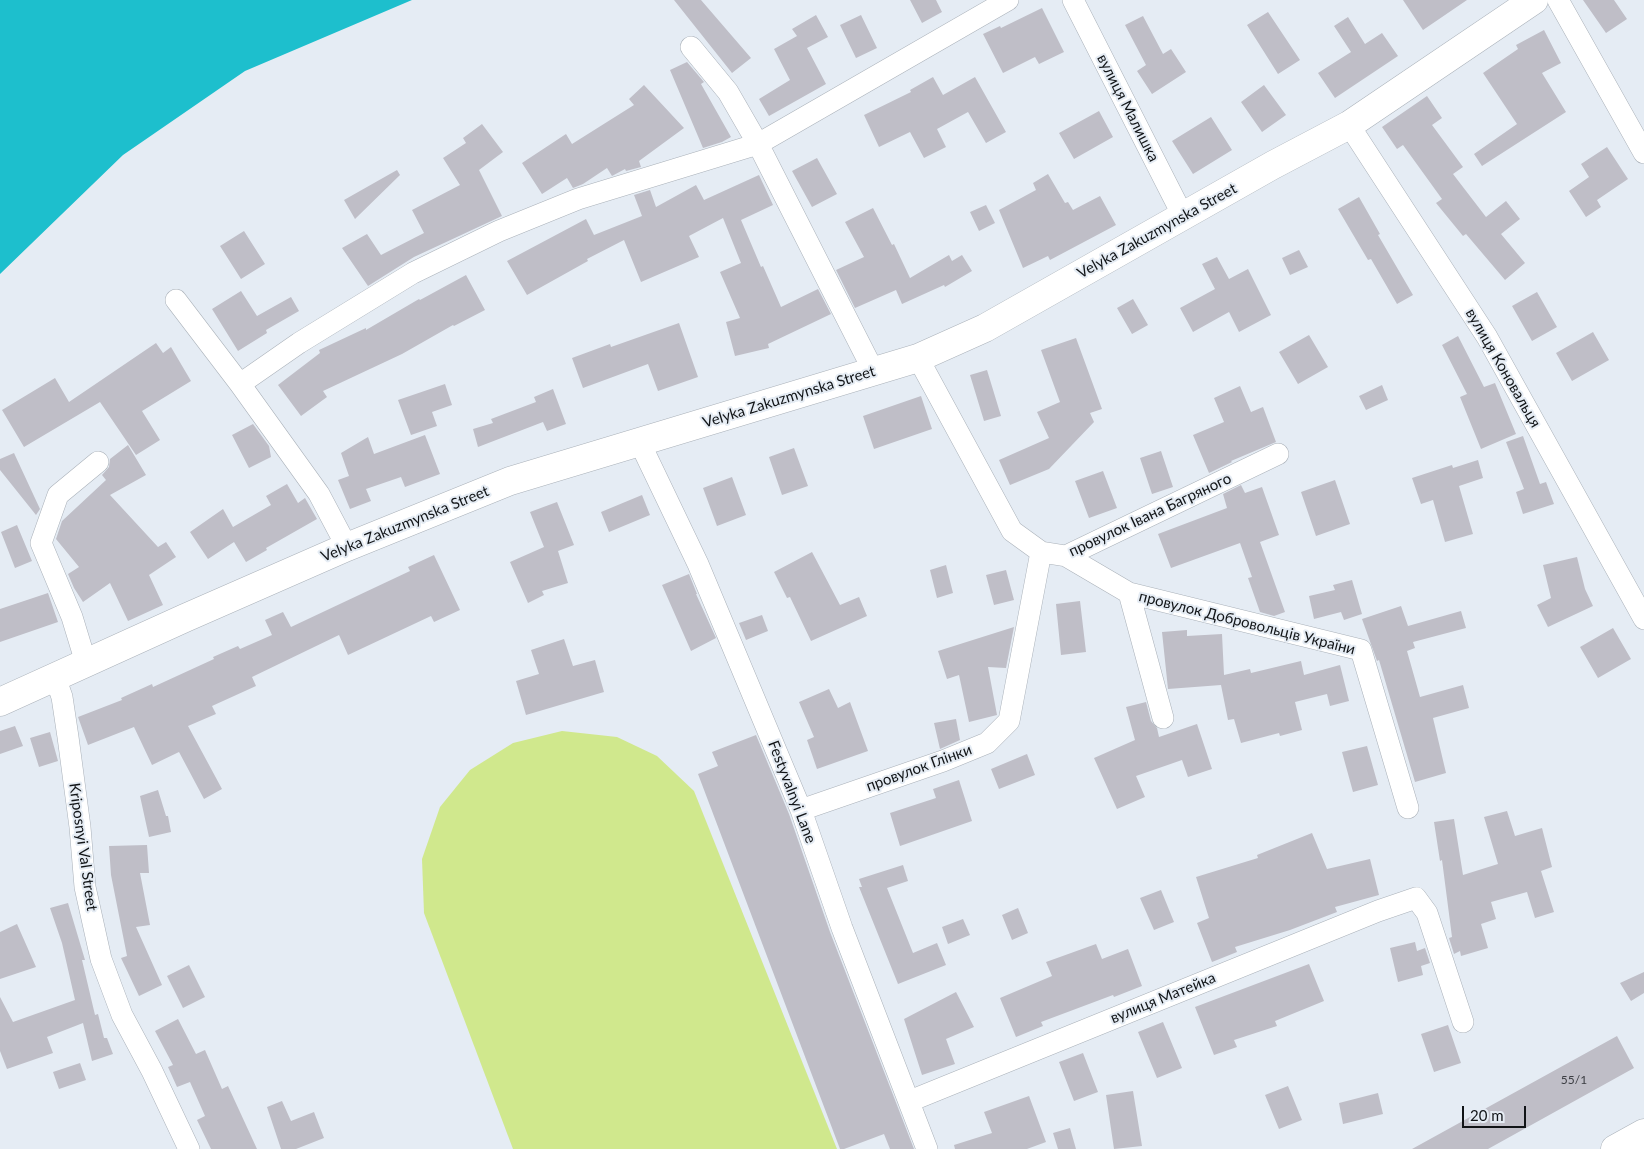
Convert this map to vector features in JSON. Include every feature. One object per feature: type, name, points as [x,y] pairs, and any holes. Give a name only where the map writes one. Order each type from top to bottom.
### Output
[{"type":"street","points":[[240,384],[299,343],[413,273],[500,231],[578,199],[758,144],[1008,0]]},
{"type":"street","name":"вулиця Малишка","points":[[1074,0],[1183,216]]},
{"type":"street","name":"Velyka Zakuzmynska Street","points":[[0,702],[347,547],[510,481],[918,358],[985,328],[1349,125],[1534,0]]},
{"type":"street","points":[[1558,0],[1644,153]]},
{"type":"street","points":[[691,47],[728,92],[758,144],[874,372]]},
{"type":"street","name":"вулиця Коновальця","points":[[1349,125],[1487,337],[1644,619]]},
{"type":"street","points":[[176,300],[240,384],[319,494],[347,547]]},
{"type":"street","name":"провулок Івана Багряного","points":[[918,358],[1012,531],[1041,552],[1066,556],[1278,454]]},
{"type":"street","name":"Festyvalnyi Lane","points":[[640,443],[698,564],[801,810],[842,928],[927,1149]]},
{"type":"street","points":[[86,663],[72,617],[41,543],[58,495],[98,462]]},
{"type":"street","name":"провулок Глінки","points":[[801,810],[943,762],[987,743],[1009,721],[1041,552]]},
{"type":"street","points":[[1066,556],[1129,593]]},
{"type":"street","name":"провулок Добровольців України","points":[[1163,718],[1129,593],[1361,650],[1408,808]]},
{"type":"street","name":"Kriposnyi Val Street","points":[[55,677],[62,697],[68,737],[80,827],[85,887],[101,959],[122,1015],[152,1071],[189,1149]]},
{"type":"street","name":"вулиця Матейка","points":[[910,1101],[1378,911],[1416,898],[1427,912],[1463,1022]]},
{"type":"street","points":[[1615,1149],[1644,1133]]},
{"type":"green space","points":[[562,731],[617,737],[657,756],[694,791],[837,1149],[513,1149],[424,913],[422,859],[440,807],[470,770],[513,743]]},
{"type":"water","points":[[0,0],[412,0],[245,71],[123,155],[0,274]]},
{"type":"building","points":[[674,0],[701,0],[751,58],[732,73]]},
{"type":"building","points":[[910,0],[936,0],[942,12],[922,23]]},
{"type":"building","points":[[1403,0],[1467,0],[1423,30]]},
{"type":"building","points":[[1583,0],[1614,0],[1627,19],[1606,33]]},
{"type":"building","points":[[1042,8],[1064,52],[1039,64],[1035,57],[1003,73],[983,34],[1000,26],[1001,28]]},
{"type":"building","points":[[1268,12],[1300,60],[1278,74],[1247,25]]},
{"type":"building","points":[[816,15],[828,37],[807,48],[826,84],[769,116],[759,99],[790,80],[774,49],[797,36],[792,29]]},
{"type":"building","points":[[861,15],[877,48],[856,58],[840,25]]},
{"type":"building","points":[[1143,16],[1163,54],[1171,49],[1186,72],[1152,94],[1137,71],[1146,65],[1125,25]]},
{"type":"building","points":[[1348,17],[1365,44],[1382,33],[1398,56],[1335,98],[1318,73],[1351,52],[1334,26]]},
{"type":"building","points":[[1544,30],[1561,63],[1542,73],[1566,112],[1482,166],[1474,154],[1517,124],[1483,73],[1518,49],[1516,45]]},
{"type":"building","points":[[687,62],[704,82],[701,84],[731,137],[703,148],[670,70]]},
{"type":"building","points":[[933,77],[943,95],[975,77],[1006,132],[986,143],[968,112],[937,129],[946,147],[924,158],[910,132],[879,147],[864,115],[911,92],[910,90]]},
{"type":"building","points":[[644,85],[684,128],[639,161],[641,167],[626,171],[625,169],[612,176],[607,168],[583,184],[573,188],[567,178],[542,194],[522,163],[566,134],[572,144],[634,105],[629,99]]},
{"type":"building","points":[[1264,85],[1286,115],[1262,132],[1241,102]]},
{"type":"building","points":[[1427,96],[1442,118],[1432,125],[1463,167],[1453,174],[1486,217],[1506,201],[1520,219],[1501,234],[1525,263],[1505,280],[1466,234],[1463,236],[1436,203],[1442,199],[1403,145],[1397,149],[1382,127]]},
{"type":"building","points":[[1099,111],[1113,137],[1074,159],[1059,133]]},
{"type":"building","points":[[1211,117],[1232,150],[1193,174],[1172,141]]},
{"type":"building","points":[[482,124],[503,152],[479,170],[502,216],[414,257],[368,286],[342,248],[367,234],[381,255],[424,233],[412,210],[460,185],[443,158],[466,143],[463,138]]},
{"type":"building","points":[[1607,147],[1628,179],[1597,200],[1601,207],[1586,217],[1569,191],[1589,177],[1581,164]]},
{"type":"building","points":[[817,158],[837,194],[812,207],[792,171]]},
{"type":"building","points":[[397,170],[400,175],[355,219],[344,200]]},
{"type":"building","points":[[1048,174],[1065,203],[1068,202],[1073,210],[1100,196],[1116,225],[1050,260],[1048,256],[1023,268],[999,210],[1036,190],[1033,183]]},
{"type":"building","points":[[759,175],[773,205],[741,220],[781,307],[818,289],[831,314],[768,344],[769,348],[735,356],[726,322],[740,318],[720,272],[741,263],[723,218],[689,236],[699,257],[641,282],[624,240],[587,259],[588,261],[527,295],[507,261],[586,219],[594,235],[642,216],[634,195],[650,190],[656,207],[696,185],[704,200]]},
{"type":"building","points":[[1359,197],[1380,234],[1378,235],[1413,295],[1397,304],[1371,259],[1368,260],[1338,209]]},
{"type":"building","points":[[986,205],[995,223],[979,231],[970,212]]},
{"type":"building","points":[[873,208],[892,245],[894,244],[910,278],[949,255],[952,261],[962,255],[972,271],[945,287],[944,285],[902,304],[896,290],[855,308],[836,270],[864,257],[845,222]]},
{"type":"building","points":[[244,231],[265,264],[241,279],[220,246]]},
{"type":"building","points":[[1299,250],[1308,267],[1290,275],[1282,258]]},
{"type":"building","points":[[1217,257],[1229,279],[1248,269],[1271,315],[1239,332],[1229,312],[1193,332],[1180,308],[1215,289],[1202,264]]},
{"type":"building","points":[[466,275],[485,310],[453,325],[402,354],[323,391],[327,397],[301,416],[278,385],[320,353],[319,350],[366,328],[366,330],[419,299]]},
{"type":"building","points":[[241,291],[257,316],[291,297],[299,311],[266,330],[267,333],[238,351],[212,309]]},
{"type":"building","points":[[1537,292],[1557,327],[1532,341],[1512,306]]},
{"type":"building","points":[[1133,299],[1148,325],[1132,334],[1117,308]]},
{"type":"building","points":[[679,323],[698,377],[658,391],[648,364],[583,388],[572,358],[610,344],[611,347]]},
{"type":"building","points":[[1593,332],[1609,360],[1572,381],[1556,353]]},
{"type":"building","points":[[1309,335],[1328,367],[1298,384],[1279,352]]},
{"type":"building","points":[[1458,336],[1484,387],[1495,383],[1516,434],[1481,449],[1460,397],[1467,394],[1442,345]]},
{"type":"building","points":[[1076,338],[1102,409],[1090,413],[1094,422],[1049,469],[1010,485],[999,460],[1049,438],[1037,412],[1060,402],[1041,350]]},
{"type":"building","points":[[156,343],[163,353],[171,347],[191,381],[142,411],[160,440],[136,455],[100,402],[24,447],[2,410],[55,378],[69,402]]},
{"type":"building","points":[[987,370],[1001,416],[984,421],[970,375]]},
{"type":"building","points":[[445,384],[452,405],[432,412],[437,426],[411,435],[398,400]]},
{"type":"building","points":[[1382,385],[1388,400],[1366,410],[1359,396]]},
{"type":"building","points":[[1240,386],[1251,412],[1263,407],[1276,442],[1231,461],[1209,473],[1193,435],[1224,422],[1214,398]]},
{"type":"building","points":[[553,389],[566,424],[547,431],[543,422],[478,447],[473,429],[493,423],[491,419],[536,402],[534,397]]},
{"type":"building","points":[[921,396],[932,429],[874,449],[863,416]]},
{"type":"building","points":[[253,424],[269,446],[271,457],[249,468],[232,435]]},
{"type":"building","points":[[425,435],[440,474],[405,487],[401,477],[366,489],[371,501],[350,509],[338,480],[349,476],[341,453],[368,437],[374,454]]},
{"type":"building","points":[[1523,436],[1540,484],[1546,482],[1554,504],[1523,514],[1516,492],[1524,489],[1506,442]]},
{"type":"building","points":[[128,445],[146,475],[110,495],[158,547],[166,542],[176,557],[149,575],[163,605],[128,621],[110,583],[83,602],[68,574],[79,567],[56,539],[62,521],[106,480],[102,475],[109,467],[110,459]]},
{"type":"building","points":[[794,448],[808,486],[782,495],[769,457]]},
{"type":"building","points":[[1161,451],[1173,487],[1152,494],[1140,458]]},
{"type":"building","points":[[14,453],[40,509],[36,515],[0,470],[0,459]]},
{"type":"building","points":[[1478,460],[1483,478],[1459,486],[1473,534],[1445,542],[1433,500],[1421,504],[1412,478],[1452,465],[1453,468]]},
{"type":"building","points":[[1103,471],[1117,508],[1089,518],[1075,481]]},
{"type":"building","points":[[732,477],[746,515],[717,526],[703,488]]},
{"type":"building","points":[[1335,480],[1350,524],[1316,536],[1301,492]]},
{"type":"building","points":[[287,484],[298,503],[305,498],[317,519],[266,548],[267,550],[246,562],[234,542],[208,559],[190,532],[223,509],[233,527],[271,505],[266,496]]},
{"type":"building","points":[[1241,485],[1245,493],[1262,487],[1279,535],[1260,542],[1285,612],[1274,616],[1260,612],[1248,578],[1252,577],[1240,543],[1171,568],[1158,534],[1227,508],[1223,494]]},
{"type":"building","points":[[642,495],[650,515],[609,532],[601,512]]},
{"type":"building","points":[[557,502],[574,545],[558,551],[568,583],[542,591],[544,595],[528,603],[510,562],[544,547],[530,512]]},
{"type":"building","points":[[17,525],[32,561],[15,568],[1,532]]},
{"type":"building","points":[[812,552],[840,605],[859,597],[867,616],[811,641],[790,597],[787,598],[774,572]]},
{"type":"building","points":[[434,555],[460,610],[434,622],[431,616],[348,655],[339,635],[252,677],[256,686],[212,706],[216,714],[188,726],[222,789],[204,799],[179,752],[152,765],[134,727],[88,745],[78,717],[122,700],[121,698],[152,684],[153,687],[238,646],[240,649],[272,635],[265,620],[283,612],[291,627],[410,571],[408,567]]},
{"type":"building","points":[[1577,557],[1585,589],[1593,606],[1548,627],[1537,605],[1551,598],[1543,565]]},
{"type":"building","points":[[946,565],[953,593],[937,598],[930,570]]},
{"type":"building","points":[[1006,570],[1014,600],[994,605],[986,575]]},
{"type":"building","points":[[689,574],[716,638],[691,651],[662,585]]},
{"type":"building","points":[[1352,580],[1362,614],[1344,620],[1341,612],[1314,619],[1309,596],[1335,590],[1333,585]]},
{"type":"building","points":[[48,593],[58,622],[0,642],[0,609]]},
{"type":"building","points":[[1080,601],[1086,652],[1061,655],[1056,604]]},
{"type":"building","points":[[1401,606],[1408,626],[1461,611],[1466,628],[1413,642],[1415,648],[1407,651],[1420,697],[1463,685],[1469,708],[1433,718],[1446,773],[1415,782],[1379,660],[1377,661],[1362,619]]},
{"type":"building","points":[[762,615],[768,631],[746,640],[739,623]]},
{"type":"building","points":[[1014,627],[1006,668],[988,667],[997,715],[969,722],[959,675],[947,679],[938,651]]},
{"type":"building","points":[[1613,628],[1631,659],[1598,678],[1580,647]]},
{"type":"building","points":[[1187,630],[1187,636],[1222,634],[1224,675],[1250,669],[1251,673],[1301,661],[1304,675],[1340,665],[1349,701],[1330,706],[1327,694],[1295,702],[1302,730],[1280,736],[1279,733],[1241,743],[1234,719],[1228,720],[1221,685],[1168,689],[1162,632]]},
{"type":"building","points":[[564,639],[573,666],[595,660],[604,692],[526,715],[516,681],[539,674],[531,650]]},
{"type":"building","points":[[829,689],[838,708],[850,702],[868,751],[817,769],[807,740],[814,737],[799,702]]},
{"type":"building","points":[[1146,702],[1151,721],[1157,728],[1159,737],[1197,724],[1212,769],[1188,777],[1182,760],[1136,776],[1145,797],[1117,809],[1094,758],[1135,740],[1126,707]]},
{"type":"building","points":[[956,719],[960,740],[940,749],[934,723]]},
{"type":"building","points":[[15,726],[23,746],[0,754],[0,731]]},
{"type":"building","points":[[50,732],[58,761],[39,767],[30,738]]},
{"type":"building","points":[[756,735],[789,814],[830,932],[914,1149],[890,1149],[884,1134],[840,1149],[698,774],[718,766],[712,752]]},
{"type":"building","points":[[1367,746],[1378,785],[1353,792],[1342,752]]},
{"type":"building","points":[[1027,754],[1035,775],[999,789],[991,769]]},
{"type":"building","points":[[959,780],[972,821],[900,846],[890,813],[936,798],[933,789]]},
{"type":"building","points":[[158,790],[166,816],[168,816],[171,832],[149,837],[140,796]]},
{"type":"building","points":[[1507,811],[1515,836],[1542,828],[1552,867],[1541,871],[1554,912],[1535,918],[1527,892],[1491,902],[1496,919],[1481,924],[1488,948],[1461,956],[1460,951],[1454,954],[1449,938],[1452,937],[1442,860],[1440,861],[1434,822],[1454,819],[1463,875],[1498,864],[1484,817]]},
{"type":"building","points":[[1312,833],[1327,869],[1370,859],[1379,895],[1335,907],[1337,912],[1290,930],[1235,947],[1237,952],[1212,962],[1197,923],[1209,918],[1196,877],[1258,858],[1257,855]]},
{"type":"building","points":[[147,845],[149,873],[140,873],[150,925],[136,927],[162,985],[139,996],[121,958],[127,956],[111,875],[109,846]]},
{"type":"building","points":[[903,865],[908,881],[887,888],[913,953],[937,943],[946,965],[898,984],[859,887],[862,887],[859,879]]},
{"type":"building","points":[[1161,890],[1174,922],[1154,930],[1140,898]]},
{"type":"building","points":[[68,903],[85,960],[82,960],[95,1015],[98,1014],[104,1038],[107,1038],[113,1054],[92,1061],[83,1023],[47,1037],[53,1053],[7,1069],[0,1051],[0,997],[13,1022],[75,1000],[62,943],[50,908]]},
{"type":"building","points":[[1018,908],[1028,933],[1012,940],[1002,915]]},
{"type":"building","points":[[963,919],[970,935],[948,944],[942,927]]},
{"type":"building","points":[[17,924],[36,967],[0,979],[0,932]]},
{"type":"building","points":[[1415,942],[1417,951],[1425,948],[1430,963],[1421,966],[1423,975],[1398,982],[1390,948]]},
{"type":"building","points":[[1096,944],[1102,959],[1128,949],[1142,986],[1041,1022],[1043,1026],[1016,1037],[1000,998],[1052,976],[1046,962]]},
{"type":"building","points":[[1309,964],[1324,1001],[1275,1021],[1277,1026],[1234,1040],[1237,1047],[1214,1055],[1195,1007]]},
{"type":"building","points":[[189,965],[205,997],[183,1008],[167,976]]},
{"type":"building","points":[[1644,972],[1644,993],[1631,1001],[1620,983]]},
{"type":"building","points":[[956,992],[974,1027],[946,1039],[955,1064],[922,1075],[904,1019]]},
{"type":"building","points":[[178,1019],[196,1054],[205,1050],[222,1089],[228,1086],[257,1149],[211,1149],[197,1120],[205,1116],[190,1082],[177,1087],[168,1067],[173,1065],[155,1031]]},
{"type":"building","points":[[1163,1022],[1182,1068],[1157,1078],[1138,1032]]},
{"type":"building","points":[[1448,1025],[1461,1063],[1434,1072],[1421,1034]]},
{"type":"building","points":[[1617,1036],[1634,1068],[1488,1149],[1412,1149]]},
{"type":"building","points":[[1083,1053],[1098,1092],[1074,1101],[1059,1062]]},
{"type":"building","points":[[80,1063],[86,1080],[59,1089],[53,1072]]},
{"type":"building","points":[[1288,1086],[1302,1120],[1279,1129],[1265,1095]]},
{"type":"building","points":[[1133,1091],[1142,1146],[1114,1149],[1106,1095]]},
{"type":"building","points":[[1378,1093],[1383,1114],[1343,1124],[1339,1103]]},
{"type":"building","points":[[1029,1096],[1046,1142],[1027,1149],[955,1149],[954,1145],[992,1133],[984,1112]]},
{"type":"building","points":[[282,1101],[291,1121],[314,1112],[324,1138],[296,1149],[281,1149],[267,1107]]},
{"type":"building","points":[[1070,1128],[1076,1149],[1058,1149],[1053,1133]]}]
